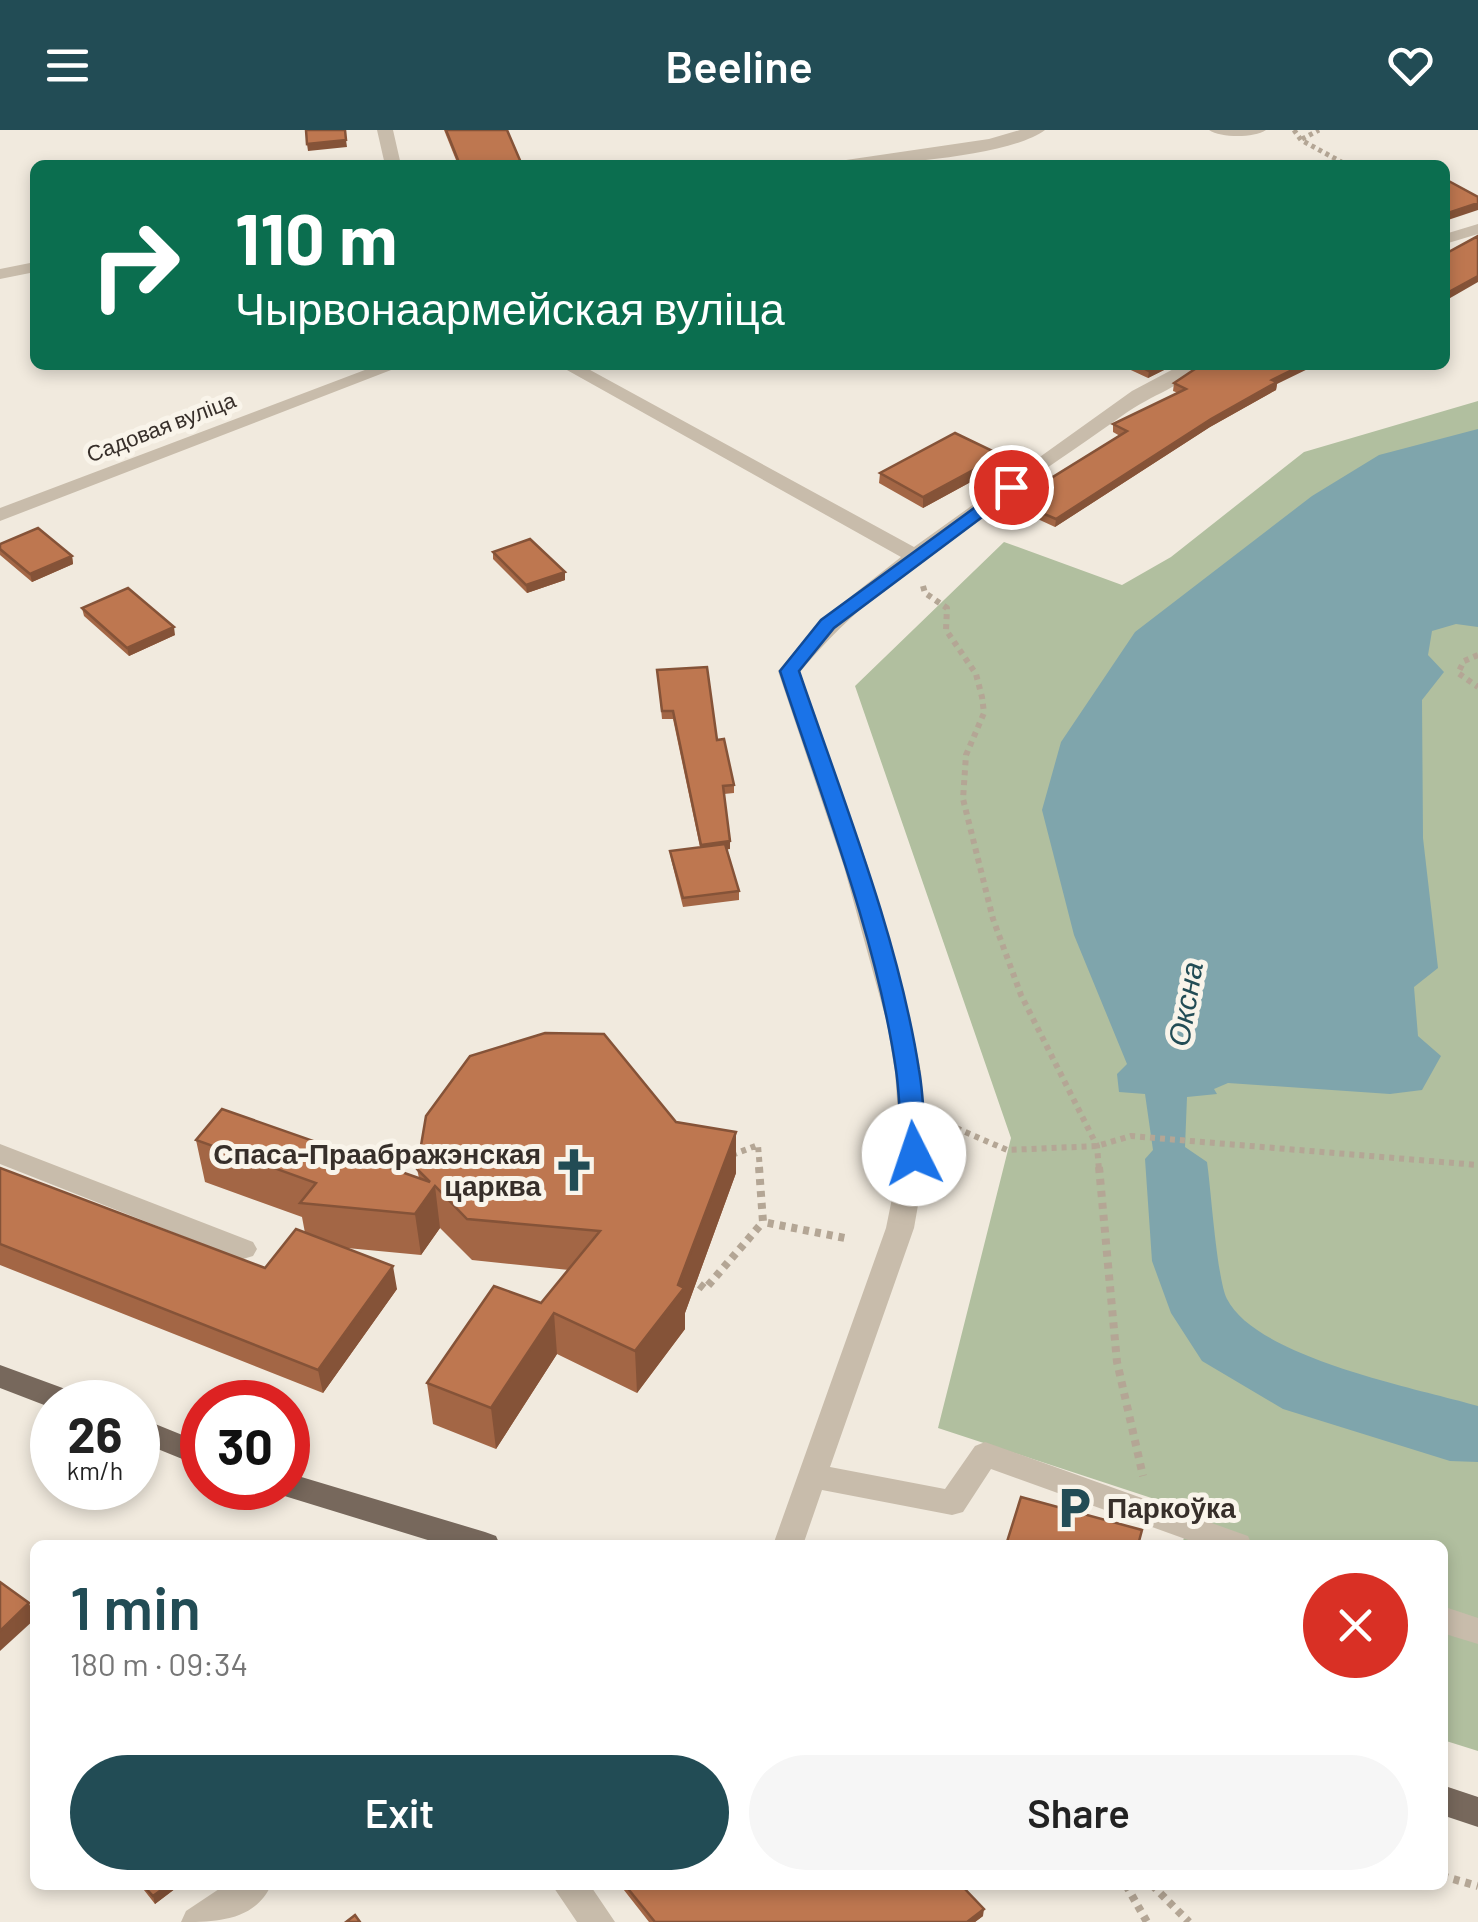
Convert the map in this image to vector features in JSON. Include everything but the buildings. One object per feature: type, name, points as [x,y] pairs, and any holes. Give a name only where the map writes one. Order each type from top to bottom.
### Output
[{"type":"main road","points":[[0,1376],[30,1387]]},
{"type":"main road","points":[[310,1493],[468,1540]]},
{"type":"main road","points":[[1448,1802],[1478,1812]]},
{"type":"street","points":[[385,130],[391,160]]},
{"type":"street","points":[[945,160],[1037,130]]},
{"type":"street","points":[[1218,130],[1258,130]]},
{"type":"street","points":[[880,160],[988,144]]},
{"type":"street","points":[[1450,237],[1478,229]]},
{"type":"street","points":[[0,274],[30,268]]},
{"type":"street","name":"Садовая вуліца","points":[[0,515],[382,370]]},
{"type":"street","points":[[576,370],[915,556]]},
{"type":"street","points":[[790,1540],[900,1228],[914,1154],[899,1023],[856,867],[789,671],[828,624],[915,556],[1139,395],[1186,370]]},
{"type":"street","points":[[0,1154],[243,1249]]},
{"type":"street","points":[[811,1476],[952,1503],[985,1454],[1222,1540]]},
{"type":"street","points":[[1448,1620],[1478,1631]]},
{"type":"street","points":[[198,1922],[246,1890]]},
{"type":"street","points":[[573,1890],[598,1922]]},
{"type":"path","points":[[1294,130],[1300,140],[1338,160]]},
{"type":"path","points":[[1300,140],[1319,130]]},
{"type":"path","points":[[915,556],[924,593],[947,608],[946,630],[976,674],[982,697],[984,713],[966,756],[962,777],[963,799],[993,919],[1021,995],[1098,1146],[1117,1362],[1150,1514]]},
{"type":"path","points":[[1478,655],[1464,662],[1458,673],[1478,688]]},
{"type":"path","points":[[911,1108],[1007,1150],[1098,1146],[1131,1136],[1478,1165]]},
{"type":"path","points":[[676,1264],[705,1289],[763,1222],[758,1145],[716,1162]]},
{"type":"path","points":[[763,1222],[845,1238]]},
{"type":"path","points":[[1448,1878],[1478,1886]]},
{"type":"path","points":[[1129,1890],[1147,1922]]},
{"type":"path","points":[[1157,1890],[1189,1922]]},
{"type":"green space","points":[[1478,401],[1478,1751],[1448,1742],[1448,1540],[1183,1540],[1191,1511],[938,1428],[1011,1138],[855,686],[1004,542],[1122,585],[1171,557],[1304,452]]},
{"type":"water","name":"Оксна","points":[[1478,429],[1478,627],[1456,624],[1432,631],[1428,655],[1444,672],[1422,700],[1423,838],[1438,968],[1414,987],[1418,1036],[1441,1056],[1422,1090],[1390,1094],[1228,1083],[1214,1089],[1217,1094],[1187,1097],[1185,1147],[1207,1162],[1223,1289],[1244,1320],[1270,1338],[1340,1368],[1478,1406],[1478,1462],[1450,1461],[1283,1409],[1202,1361],[1171,1313],[1152,1261],[1145,1159],[1153,1150],[1145,1094],[1119,1092],[1117,1074],[1127,1064],[1074,935],[1042,810],[1061,742],[1135,632],[1312,496],[1379,455]]},
{"type":"place","name":"Спаса-Праабражэнская царква","points":[[574,1170]]},
{"type":"place","name":"Паркоўка","points":[[1074,1508]]},
{"type":"route","points":[[914,1154],[908,1072],[899,1023],[856,867],[789,671],[828,624],[1011,487]]}]
